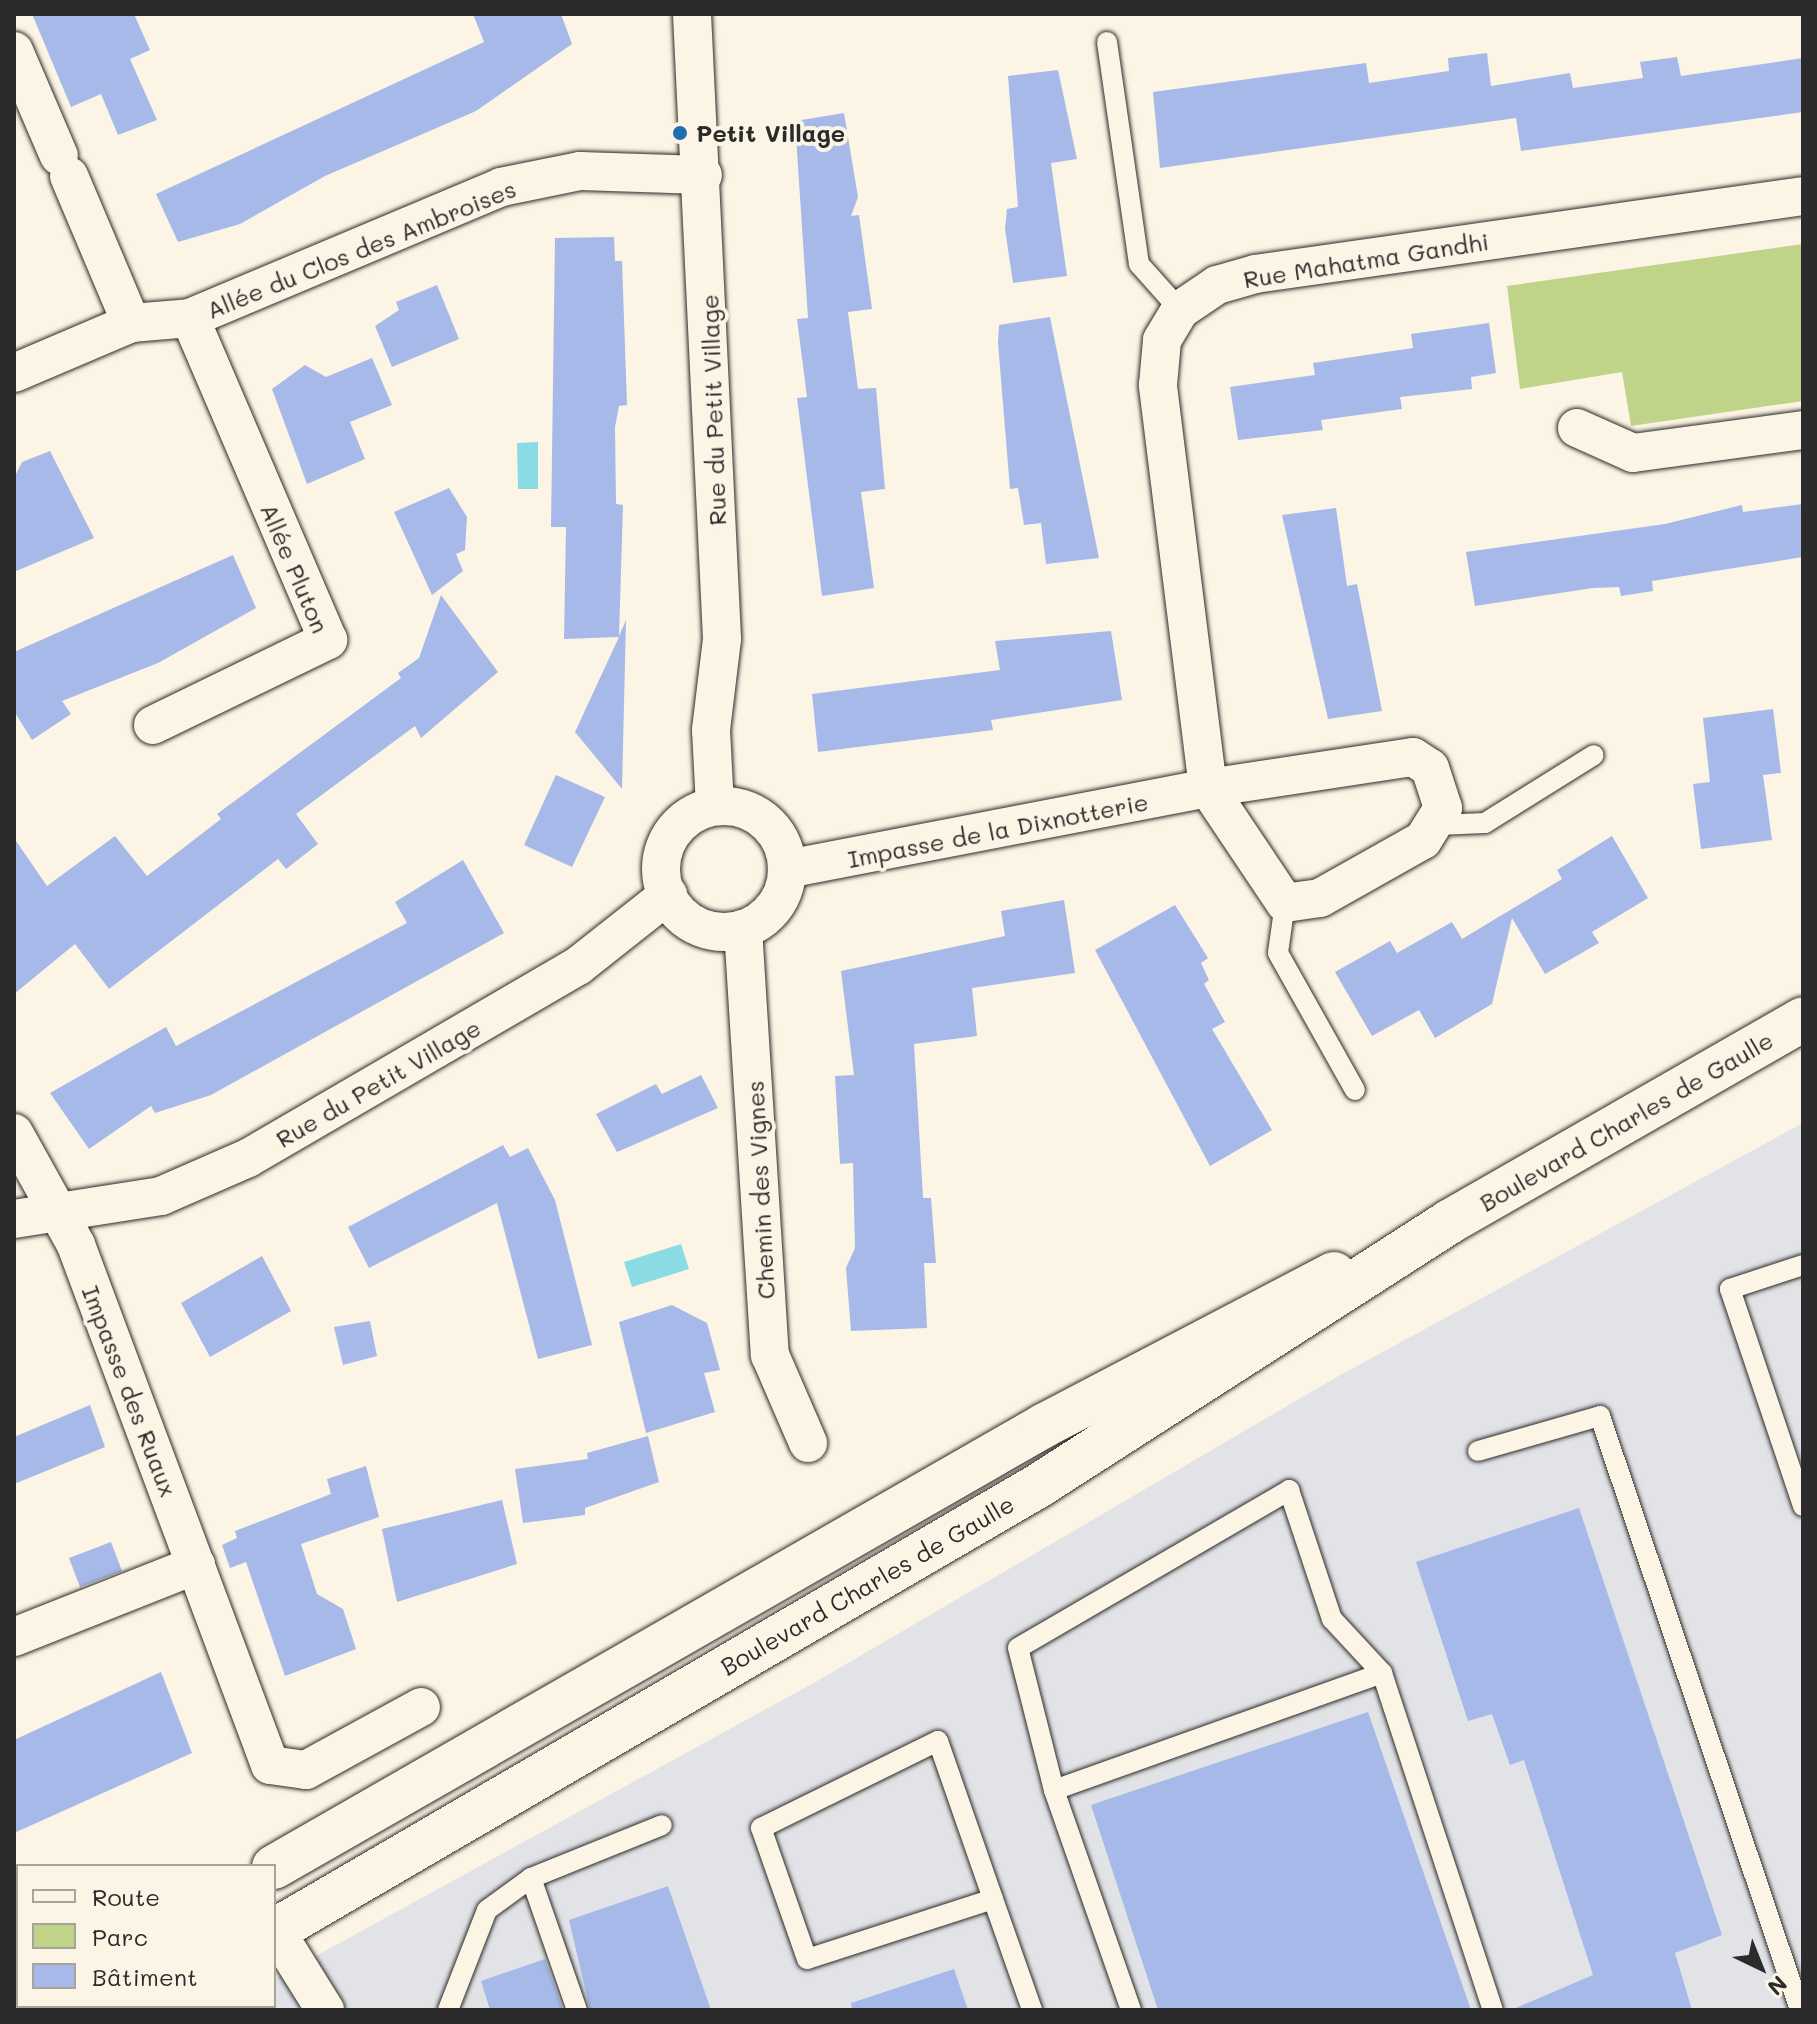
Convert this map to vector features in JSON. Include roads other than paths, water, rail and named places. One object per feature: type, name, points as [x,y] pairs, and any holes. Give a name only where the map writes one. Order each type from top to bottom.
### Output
[{"type":"street","name":"Rue du Petit Village","points":[[692,14],[703,175],[722,639],[711,730],[715,806]]},
{"type":"street","points":[[14,51],[64,166],[161,320]]},
{"type":"street","name":"Allée du Clos des Ambroises","points":[[14,373],[161,320],[501,187],[580,171],[703,175]]},
{"type":"street","name":"Rue Mahatma Gandhi","points":[[1208,788],[1158,385],[1162,340],[1180,310],[1217,285],[1255,274],[1803,196]]},
{"type":"street","name":"Allée Pluton","points":[[153,725],[328,640],[161,320]]},
{"type":"street","points":[[1577,428],[1633,453],[1803,430]]},
{"type":"street","name":"Impasse de la Dixnotterie","points":[[787,869],[1208,788],[1413,757],[1430,768],[1438,787],[1443,808],[1437,825]]},
{"type":"street","points":[[1208,788],[1285,903],[1320,898],[1423,840],[1437,825]]},
{"type":"street","points":[[715,806],[761,817],[778,835],[787,869],[776,906],[743,929],[709,931],[687,921],[668,895],[662,855],[672,832],[715,806]]},
{"type":"street","name":"Rue du Petit Village","points":[[14,1219],[63,1216],[161,1196],[248,1158],[578,966],[668,895]]},
{"type":"street","name":"Chemin des Vignes","points":[[743,929],[770,1355],[808,1443]]},
{"type":"street","name":"Boulevard Charles de Gaulle","points":[[276,1929],[1038,1486],[1449,1222],[1803,1019]]},
{"type":"street","points":[[14,1133],[63,1216]]},
{"type":"street","name":"Impasse des Ruaux","points":[[63,1216],[270,1765],[306,1770],[421,1707]]},
{"type":"street","name":"Boulevard Charles de Gaulle","points":[[276,1866],[1045,1425],[1272,1302],[1449,1222]]},
{"type":"street","points":[[14,1637],[196,1565]]},
{"type":"street","points":[[276,1933],[325,2010]]},
{"type":"lane","points":[[1107,42],[1139,264],[1180,310]]},
{"type":"lane","points":[[1437,825],[1485,823],[1594,755]]},
{"type":"lane","points":[[1285,903],[1278,953],[1355,1090]]},
{"type":"lane","points":[[1803,1265],[1730,1289],[1803,1506]]},
{"type":"lane","points":[[1478,1451],[1600,1416],[1800,2010]]},
{"type":"lane","points":[[1131,2010],[1054,1790],[1018,1648],[1289,1490],[1332,1619],[1382,1673],[1493,2010]]},
{"type":"lane","points":[[1054,1790],[1382,1673]]},
{"type":"lane","points":[[993,1899],[807,1959],[761,1828],[938,1741],[1032,2010]]},
{"type":"lane","points":[[448,2010],[487,1910],[531,1878],[662,1825]]},
{"type":"lane","points":[[531,1878],[577,2010]]},
{"type":"water","points":[[538,442],[538,489],[518,489],[517,443]]},
{"type":"water","points":[[681,1244],[689,1269],[632,1287],[624,1262]]},
{"type":"place","name":"Petit Village","points":[[680,133]]}]
